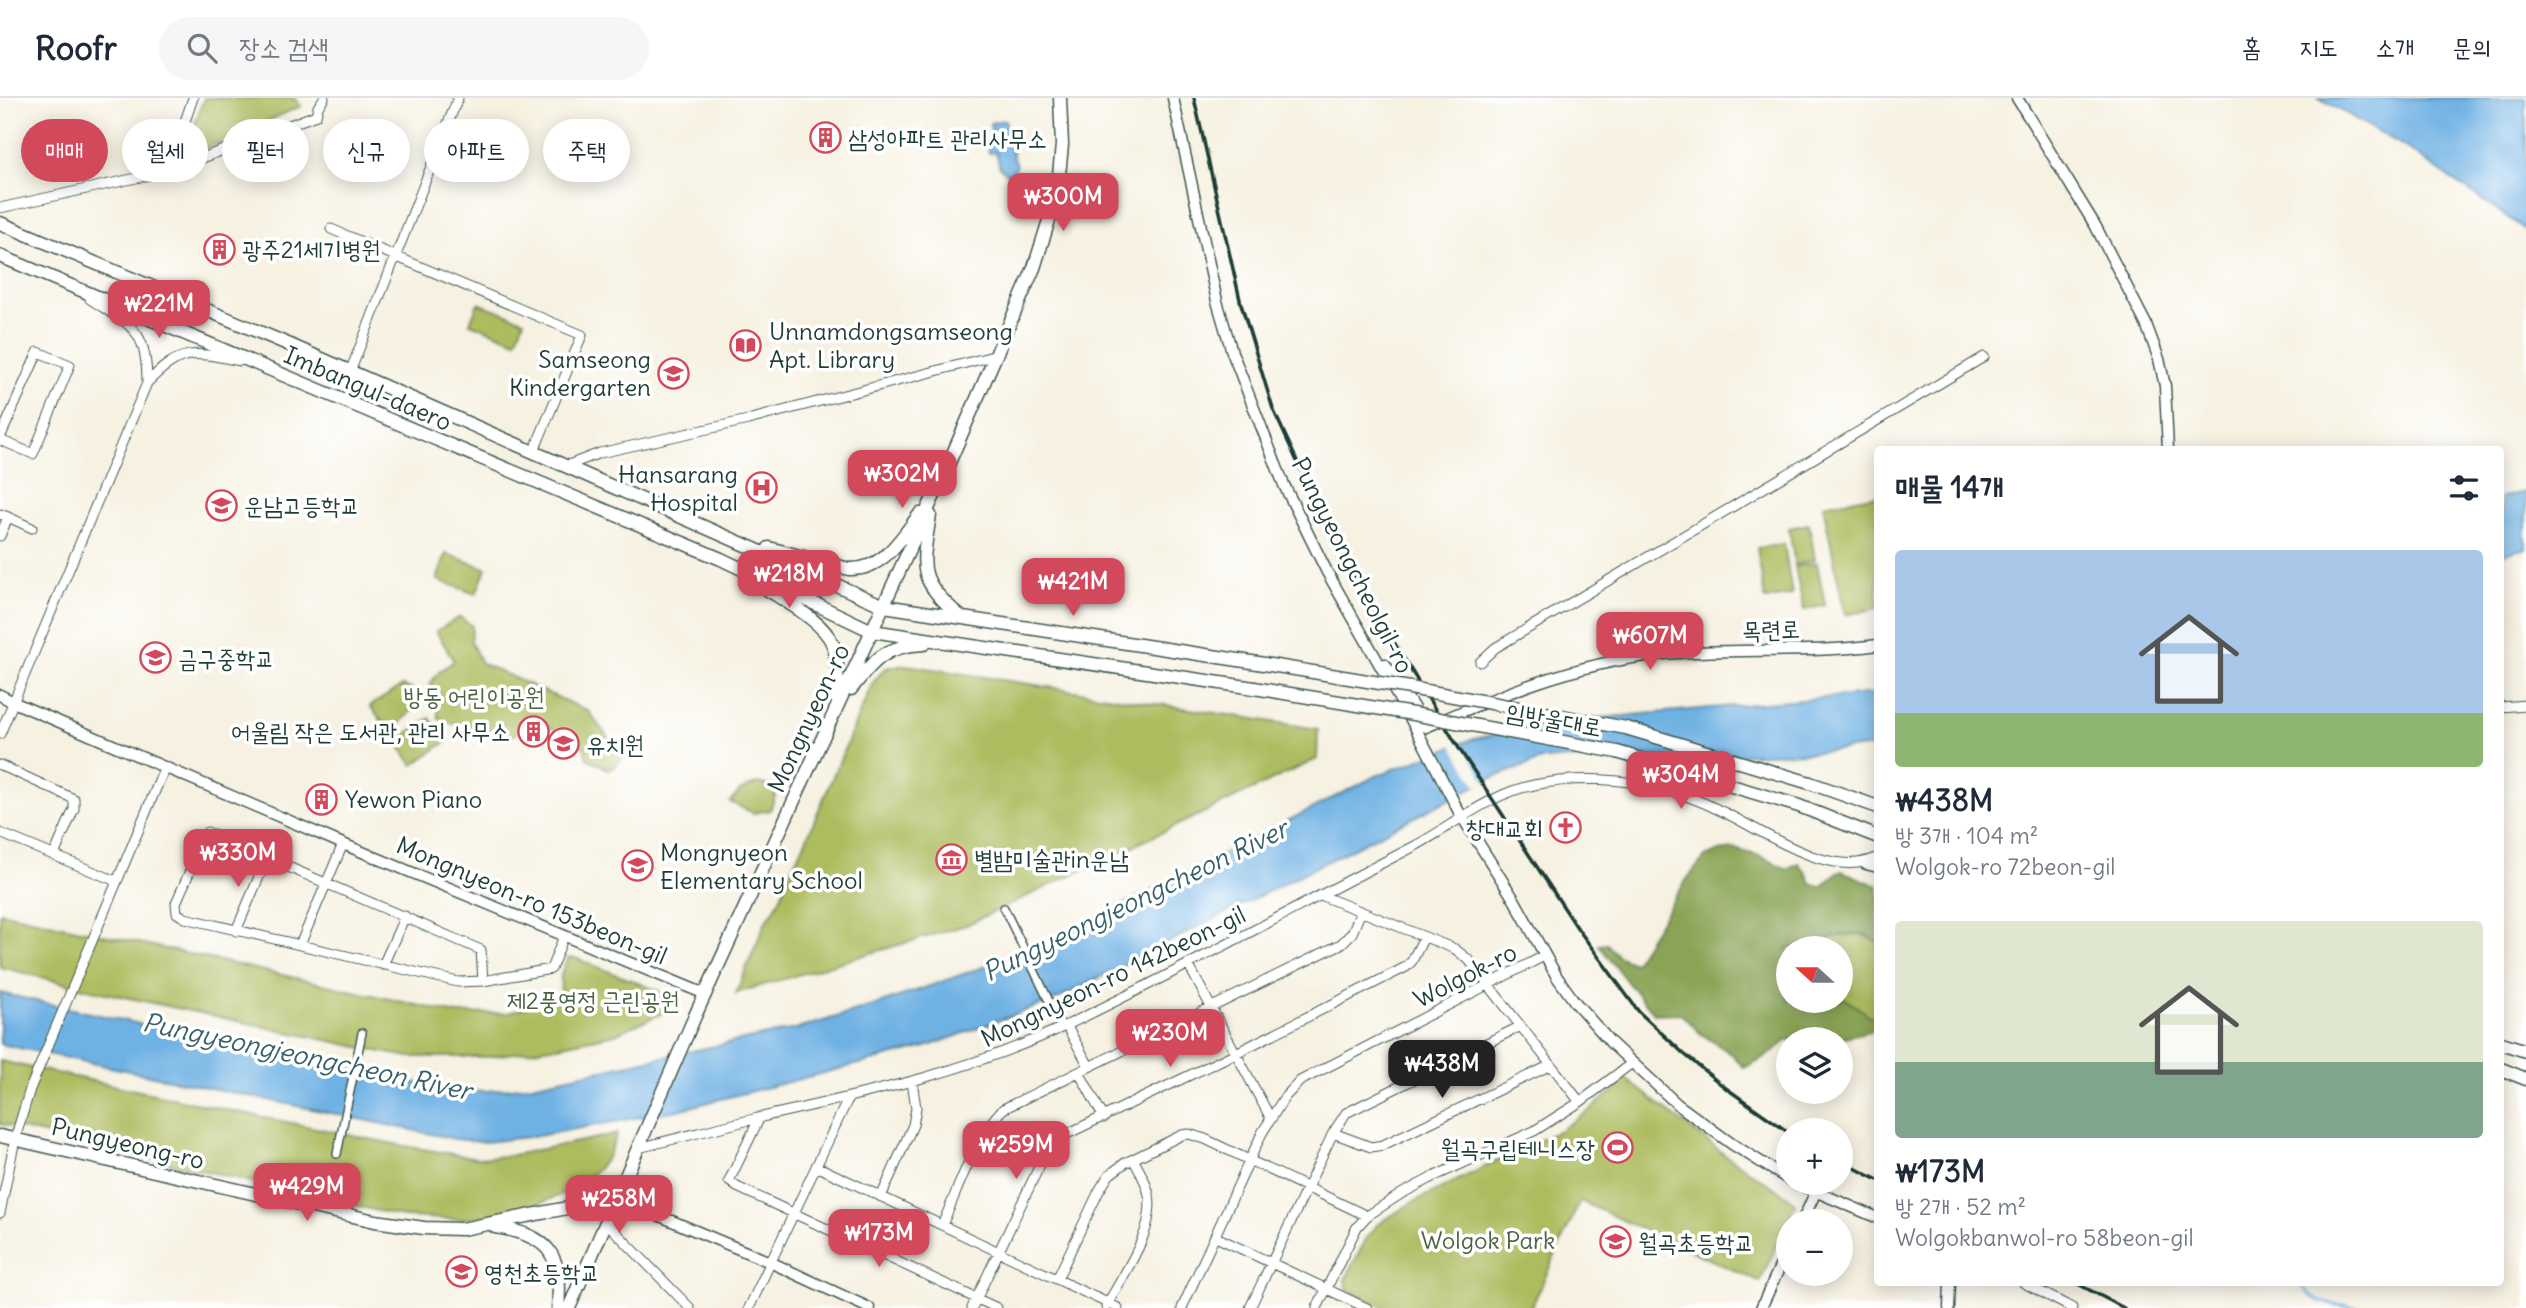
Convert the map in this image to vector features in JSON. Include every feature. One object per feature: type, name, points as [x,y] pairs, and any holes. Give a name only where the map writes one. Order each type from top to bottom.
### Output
[{"type":"main road","name":"Mongnyeon-ro","points":[[569,1308],[695,1016],[998,355],[1034,268],[1055,201],[1062,145],[1060,98]]},
{"type":"main road","name":"Imbangul-daero","points":[[0,223],[350,372],[884,606],[1258,663],[1626,728],[1810,783],[1874,806]]},
{"type":"main road","name":"Imbangul-daero","points":[[0,256],[720,559],[872,631],[1254,688]]},
{"type":"main road","points":[[837,705],[836,655],[825,631],[720,559],[732,538],[859,570],[882,560],[932,499]]},
{"type":"main road","points":[[932,499],[923,557],[924,572],[932,590],[962,618]]},
{"type":"main road","points":[[837,705],[872,664],[890,650],[911,644],[951,643]]},
{"type":"main road","name":"임방울대로","points":[[1254,688],[1617,752],[1798,806],[1874,835]]},
{"type":"main road","points":[[2504,1043],[2526,1051]]},
{"type":"main road","points":[[2504,1070],[2526,1079]]},
{"type":"main road","name":"Pungyeong-ro","points":[[0,1136],[375,1221],[424,1228],[463,1229],[617,1198]]},
{"type":"main road","points":[[488,1225],[516,1230],[547,1245],[559,1277],[558,1308]]},
{"type":"street","points":[[186,119],[193,98]]},
{"type":"street","points":[[208,156],[316,115],[324,98]]},
{"type":"street","name":"Imbangul-daero","points":[[350,372],[458,98]]},
{"type":"street","name":"Pungyeongcheolgil-ro","points":[[1173,98],[1217,301],[1232,352],[1284,485],[1327,572],[1376,659],[1388,665],[1461,814]]},
{"type":"street","points":[[2017,98],[2095,225],[2146,324],[2159,359],[2165,386],[2168,446]]},
{"type":"street","points":[[0,208],[122,181]]},
{"type":"street","points":[[331,229],[582,335],[534,452]]},
{"type":"street","points":[[71,286],[132,327],[140,336],[145,349],[147,383]]},
{"type":"street","points":[[38,352],[70,365],[33,454],[0,439],[38,352]]},
{"type":"street","points":[[0,734],[147,383],[169,361],[180,355],[219,357],[259,365]]},
{"type":"street","points":[[566,466],[600,453],[748,420],[998,355]]},
{"type":"street","points":[[1480,662],[1495,648],[1984,357]]},
{"type":"street","points":[[0,536],[4,515],[32,528]]},
{"type":"street","name":"목련로","points":[[1420,726],[1586,666],[1653,655],[1874,645]]},
{"type":"street","name":"Mongnyeon-ro 153beon-gil","points":[[0,695],[343,844],[705,994]]},
{"type":"street","points":[[2504,707],[2526,705]]},
{"type":"street","points":[[0,765],[74,799],[74,809],[54,855]]},
{"type":"street","points":[[0,1213],[15,1139],[30,1088],[165,767]]},
{"type":"street","name":"Mongnyeon-ro 142beon-gil","points":[[641,1143],[848,1099],[986,1060],[1188,964],[1424,841],[1461,814],[1513,790],[1537,784],[1585,780],[1662,789],[1716,808],[1825,861],[1874,862]]},
{"type":"street","points":[[1461,814],[1515,901],[1544,956],[1575,1002],[1632,1062],[1678,1104],[1732,1144],[1776,1172]]},
{"type":"street","points":[[482,981],[481,950],[207,832],[176,903],[177,914],[236,931],[458,982],[482,981],[551,969],[564,936]]},
{"type":"street","points":[[0,833],[116,881]]},
{"type":"street","points":[[300,945],[343,844]]},
{"type":"street","points":[[236,931],[267,858]]},
{"type":"street","points":[[1320,895],[1455,949],[1469,960],[1580,1102]]},
{"type":"street","points":[[1004,908],[1062,1024],[1092,1065]]},
{"type":"street","points":[[942,1226],[990,1122],[1003,1109],[1341,944],[1352,933],[1361,911]]},
{"type":"street","points":[[383,965],[405,916]]},
{"type":"street","points":[[972,1308],[1047,1150],[1067,1135],[1406,967],[1424,937]]},
{"type":"street","name":"Wolgok-ro","points":[[1182,1308],[1271,1119],[1284,1098],[1300,1081],[1544,956]]},
{"type":"street","points":[[1188,964],[1271,1119]]},
{"type":"street","points":[[1250,1308],[1332,1133],[1346,1113],[1521,1026]]},
{"type":"street","points":[[337,1154],[362,1033]]},
{"type":"street","points":[[1317,1308],[1357,1227],[1367,1216],[1424,1182],[1534,1132],[1580,1102],[1632,1062]]},
{"type":"street","points":[[1332,1133],[1371,1147],[1383,1145],[1551,1065]]},
{"type":"street","points":[[1079,1072],[1104,1118]]},
{"type":"street","points":[[881,1196],[913,1125],[916,1108],[912,1081]]},
{"type":"street","points":[[749,1308],[848,1099]]},
{"type":"street","points":[[760,1117],[729,1181],[997,1308]]},
{"type":"street","points":[[1057,1279],[1109,1175],[1133,1159],[1189,1134],[1251,1160],[1367,1216]]},
{"type":"street","points":[[1107,1306],[1149,1221],[1148,1189],[1133,1159]]},
{"type":"street","points":[[816,1166],[1057,1279],[1107,1306],[1118,1308]]},
{"type":"street","points":[[1825,1195],[1874,1216]]},
{"type":"street","points":[[617,1198],[770,1262],[869,1308]]},
{"type":"street","points":[[606,1222],[690,1308]]},
{"type":"street","points":[[1216,1237],[1367,1308]]},
{"type":"street","points":[[1761,1308],[1776,1275]]},
{"type":"street","points":[[1949,1308],[1950,1286]]},
{"type":"street","points":[[2030,1286],[2072,1308]]},
{"type":"green space","points":[[204,98],[295,98],[301,106],[272,119],[222,119],[222,141],[208,147],[208,119],[196,119]]},
{"type":"green space","points":[[478,303],[524,320],[516,341],[470,323]]},
{"type":"green space","points":[[1874,496],[1874,609],[1845,615],[1823,505]]},
{"type":"green space","points":[[1809,524],[1815,560],[1795,565],[1789,528]]},
{"type":"green space","points":[[1784,544],[1792,595],[1765,600],[1757,548]]},
{"type":"green space","points":[[446,554],[486,568],[476,594],[437,580]]},
{"type":"green space","points":[[1817,563],[1825,605],[1804,610],[1795,567]]},
{"type":"green space","name":"방동 어린이공원","points":[[460,617],[472,626],[471,642],[481,663],[588,711],[622,759],[610,770],[587,758],[584,747],[574,738],[524,716],[515,735],[498,739],[439,719],[435,694],[430,684],[440,671],[454,661],[436,631]]},
{"type":"green space","points":[[906,665],[1318,729],[1317,759],[966,925],[736,993],[766,921],[778,903],[804,845],[872,684],[885,668]]},
{"type":"green space","points":[[402,686],[418,691],[414,708],[397,726],[386,726],[370,706]]},
{"type":"green space","points":[[430,718],[446,742],[413,765],[396,741]]},
{"type":"green space","points":[[758,783],[778,788],[770,810],[753,813],[730,802],[741,790]]},
{"type":"green space","points":[[1734,849],[1760,856],[1787,869],[1798,863],[1811,883],[1822,887],[1842,871],[1874,884],[1874,940],[1854,933],[1836,936],[1776,936],[1776,1013],[1853,1013],[1853,1004],[1874,1019],[1874,1030],[1853,1035],[1853,1027],[1776,1027],[1776,1049],[1744,1068],[1733,1055],[1700,1033],[1680,1013],[1655,1014],[1599,945],[1607,944],[1619,957],[1634,963],[1687,879],[1705,857]]},
{"type":"green space","name":"제2풍영정 근린공원","points":[[0,912],[457,1014],[508,1013],[557,997],[561,994],[564,966],[569,958],[575,958],[659,991],[665,1012],[615,1034],[558,1046],[487,1057],[410,1057],[92,990],[0,967]]},
{"type":"green space","points":[[1861,934],[1874,940],[1874,1019],[1853,1004],[1853,936],[1841,936]]},
{"type":"green space","points":[[0,1061],[404,1146],[477,1158],[508,1156],[617,1134],[608,1156],[593,1173],[577,1186],[540,1203],[498,1214],[459,1219],[404,1217],[0,1124]]},
{"type":"green space","name":"Wolgok Park","points":[[1626,1079],[1725,1155],[1776,1189],[1776,1195],[1785,1195],[1791,1199],[1795,1204],[1793,1209],[1776,1209],[1776,1246],[1760,1282],[1580,1201],[1531,1308],[1385,1308],[1347,1290],[1345,1280],[1367,1237],[1377,1225],[1411,1203],[1560,1130],[1589,1111]]},
{"type":"water","points":[[2319,98],[2526,98],[2526,230],[2405,147]]},
{"type":"water","points":[[1005,120],[1017,165],[1014,171],[1008,174],[1000,168],[996,152],[989,153],[987,142],[993,140],[990,123]]},
{"type":"water","points":[[2526,492],[2526,548],[2504,554],[2504,496]]},
{"type":"water","name":"Pungyeongjeongcheon River","points":[[1874,693],[1874,746],[1807,753],[1544,759],[1489,779],[1057,999],[926,1047],[678,1110],[537,1136],[485,1142],[455,1139],[0,1044],[0,993],[452,1090],[487,1091],[527,1086],[800,1028],[873,1006],[1037,948],[1376,776],[1470,740],[1544,723]]},
{"type":"pier","points":[[1459,740],[1487,783],[1478,788],[1451,743]]},
{"type":"waterway","points":[[2302,1286],[2318,1300],[2357,1308]]},
{"type":"railway","points":[[1194,98],[1241,304],[1273,409],[1320,511],[1365,595],[1460,750],[1578,929],[1639,1012],[1723,1086],[1776,1124]]},
{"type":"railway","points":[[1853,1167],[1874,1178]]},
{"type":"railway","points":[[2082,1286],[2124,1308]]},
{"type":"place","name":"삼성아파트 관리사무소","points":[[825,138]]},
{"type":"place","name":"광주21세기병원","points":[[219,249]]},
{"type":"place","name":"Unnamdongsamseong Apt. Library","points":[[746,345]]},
{"type":"place","name":"Samseong Kindergarten","points":[[674,373]]},
{"type":"place","name":"Hansarang Hospital","points":[[761,488]]},
{"type":"place","name":"운남고등학교","points":[[221,505]]},
{"type":"place","name":"금구중학교","points":[[155,658]]},
{"type":"place","name":"어울림 작은 도서관, 관리 사무소","points":[[533,731]]},
{"type":"place","name":"유치원","points":[[563,744]]},
{"type":"place","name":"Yewon Piano","points":[[322,799]]},
{"type":"place","name":"창대교회","points":[[1566,828]]},
{"type":"place","name":"별밤미술관in운남","points":[[951,859]]},
{"type":"place","name":"Mongnyeon Elementary School","points":[[637,866]]},
{"type":"place","name":"월곡구립테니스장","points":[[1618,1148]]},
{"type":"place","name":"월곡초등학교","points":[[1615,1242]]},
{"type":"place","name":"영천초등학교","points":[[461,1272]]}]
